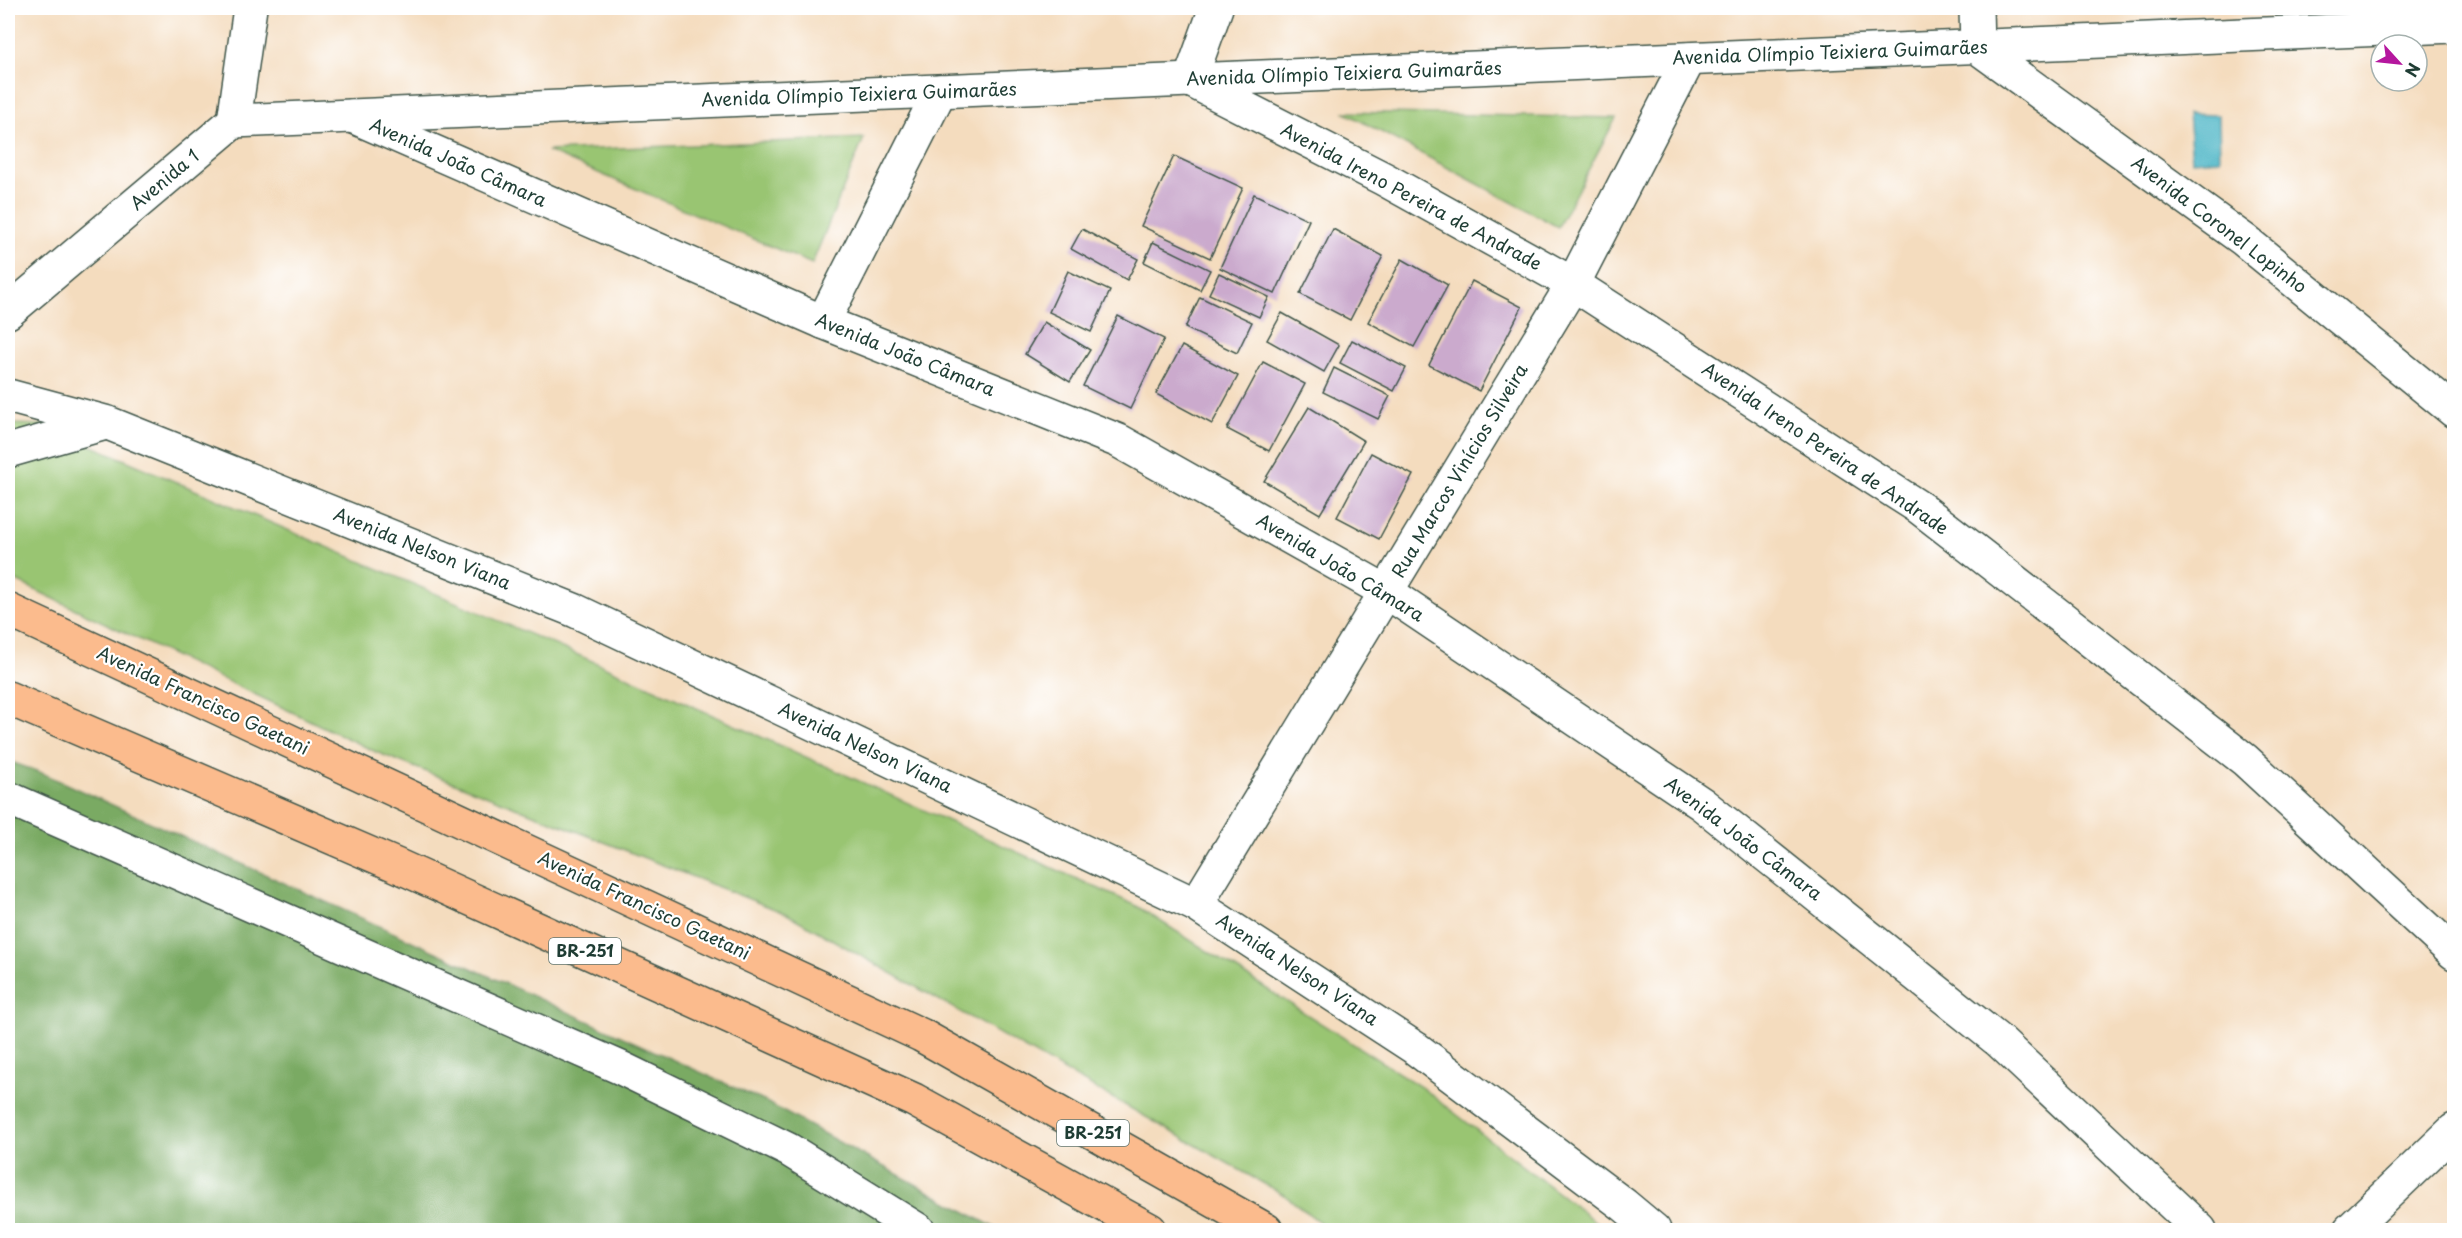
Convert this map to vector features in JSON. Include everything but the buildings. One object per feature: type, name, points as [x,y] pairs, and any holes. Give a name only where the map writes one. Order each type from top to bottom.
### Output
[{"type":"main road","name":"Avenida Francisco Gaetani","points":[[8,610],[921,1035],[1266,1230]]},
{"type":"main road","name":"BR-251","points":[[8,698],[396,866],[914,1100],[1150,1230]]},
{"type":"street","points":[[234,121],[250,8]]},
{"type":"street","points":[[1190,80],[1216,8]]},
{"type":"street","points":[[1976,8],[1977,47]]},
{"type":"street","name":"Avenida Olímpio Teixiera Guimarães","points":[[234,121],[2454,26]]},
{"type":"street","name":"Avenida Coronel Lopinho","points":[[1977,47],[2244,240],[2454,411]]},
{"type":"street","name":"Rua Marcos Vinícios Silveira","points":[[1196,905],[1573,284],[1689,59]]},
{"type":"street","name":"Avenida Ireno Pereira de Andrade","points":[[1190,80],[1384,179],[1573,284],[1920,508],[2246,760],[2454,953]]},
{"type":"street","points":[[823,322],[940,91]]},
{"type":"street","name":"Avenida João Câmara","points":[[352,116],[823,322],[1119,441],[1387,592],[1702,804],[2000,1041],[2200,1230]]},
{"type":"street","name":"Avenida 1","points":[[8,312],[234,121]]},
{"type":"street","name":"Avenida Nelson Viana","points":[[8,396],[108,423],[576,611],[1196,905],[1415,1048],[1654,1230]]},
{"type":"street","points":[[8,451],[108,423]]},
{"type":"street","points":[[8,798],[621,1068],[789,1150],[918,1230]]},
{"type":"street","points":[[2350,1230],[2454,1130]]},
{"type":"green space","points":[[1344,112],[1616,118],[1558,227]]},
{"type":"green space","points":[[864,138],[812,264],[547,151]]},
{"type":"green space","points":[[8,424],[44,425],[599,664],[1135,905],[1421,1087],[1606,1230],[1330,1230],[1284,1195],[787,914],[376,752],[8,577]]},
{"type":"green space","points":[[8,761],[42,773],[766,1102],[999,1230],[8,1230]]},
{"type":"water","points":[[2188,114],[2219,115],[2220,159],[2192,161]]}]
